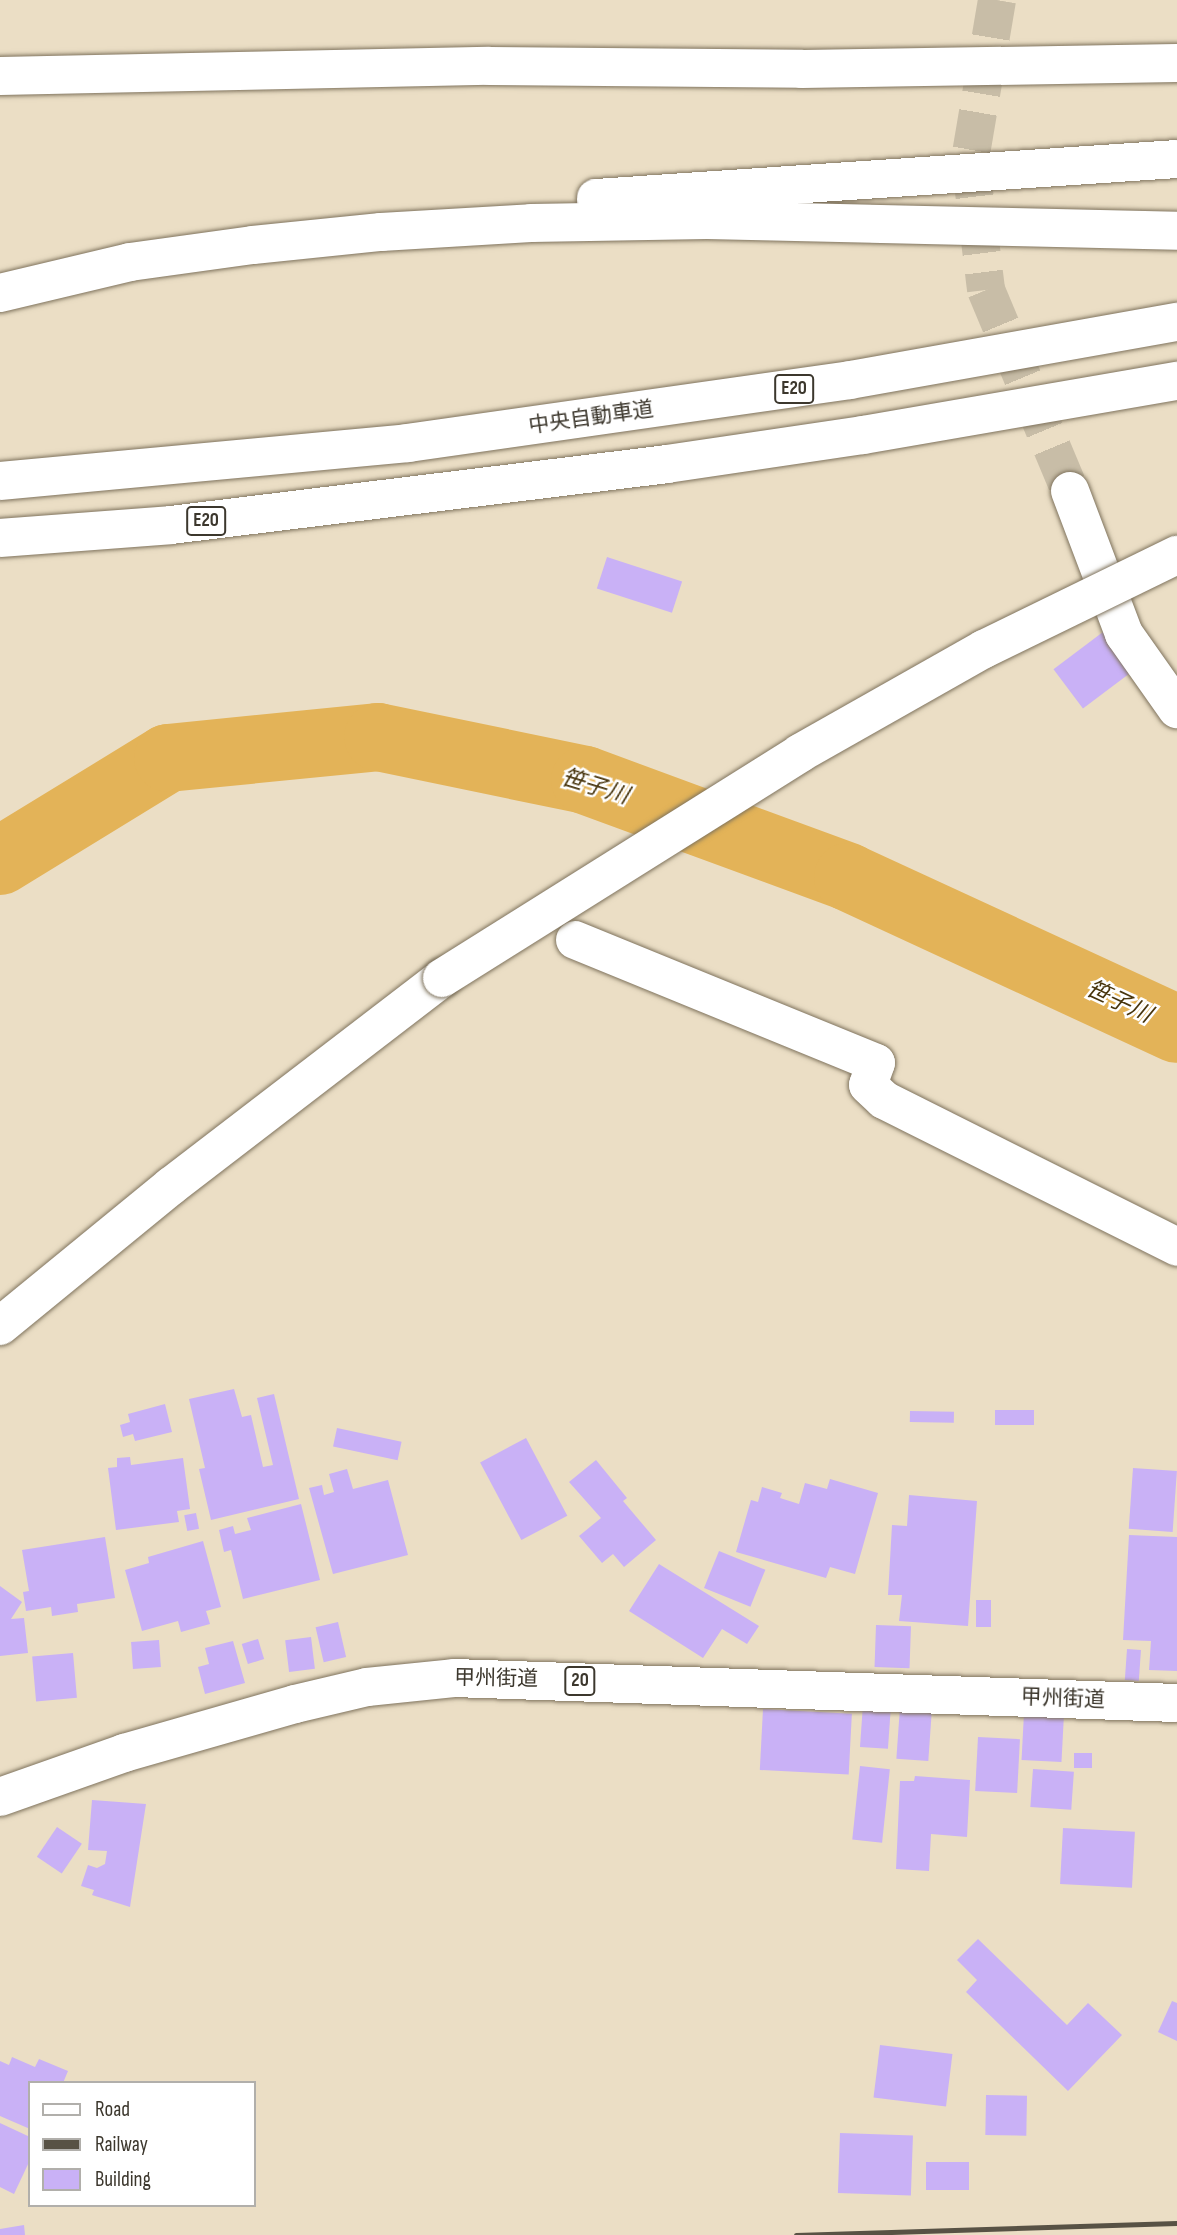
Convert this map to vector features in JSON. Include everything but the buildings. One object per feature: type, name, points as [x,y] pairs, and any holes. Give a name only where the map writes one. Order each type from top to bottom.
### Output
[{"type":"main road","points":[[0,76],[489,66],[802,69],[1177,63]]},
{"type":"main road","points":[[0,293],[130,262],[262,236],[382,218],[524,203],[1177,159]]},
{"type":"main road","points":[[130,262],[381,232],[531,223],[708,220],[1177,231]]},
{"type":"main road","name":"中央自動車道","points":[[0,481],[408,443],[850,380],[1177,322]]},
{"type":"main road","name":"E20","points":[[0,538],[171,525],[411,496],[863,435],[1177,381]]},
{"type":"main road","points":[[1070,491],[1124,634],[1174,700]]},
{"type":"main road","points":[[0,1326],[171,1186],[442,978],[633,856],[812,747],[984,649],[1177,555]]},
{"type":"main road","points":[[575,940],[876,1063],[868,1085],[884,1100],[1177,1247]]},
{"type":"main road","name":"甲州街道","points":[[0,1797],[124,1753],[295,1703],[367,1687],[454,1678],[1177,1703]]},
{"type":"waterway","name":"笹子川","points":[[0,861],[168,758],[378,737],[585,780],[848,877],[1177,1029]]},
{"type":"tunnel","points":[[997,0],[970,159],[986,290],[1070,491]]},
{"type":"railway","points":[[796,2235],[1177,2223]]}]
